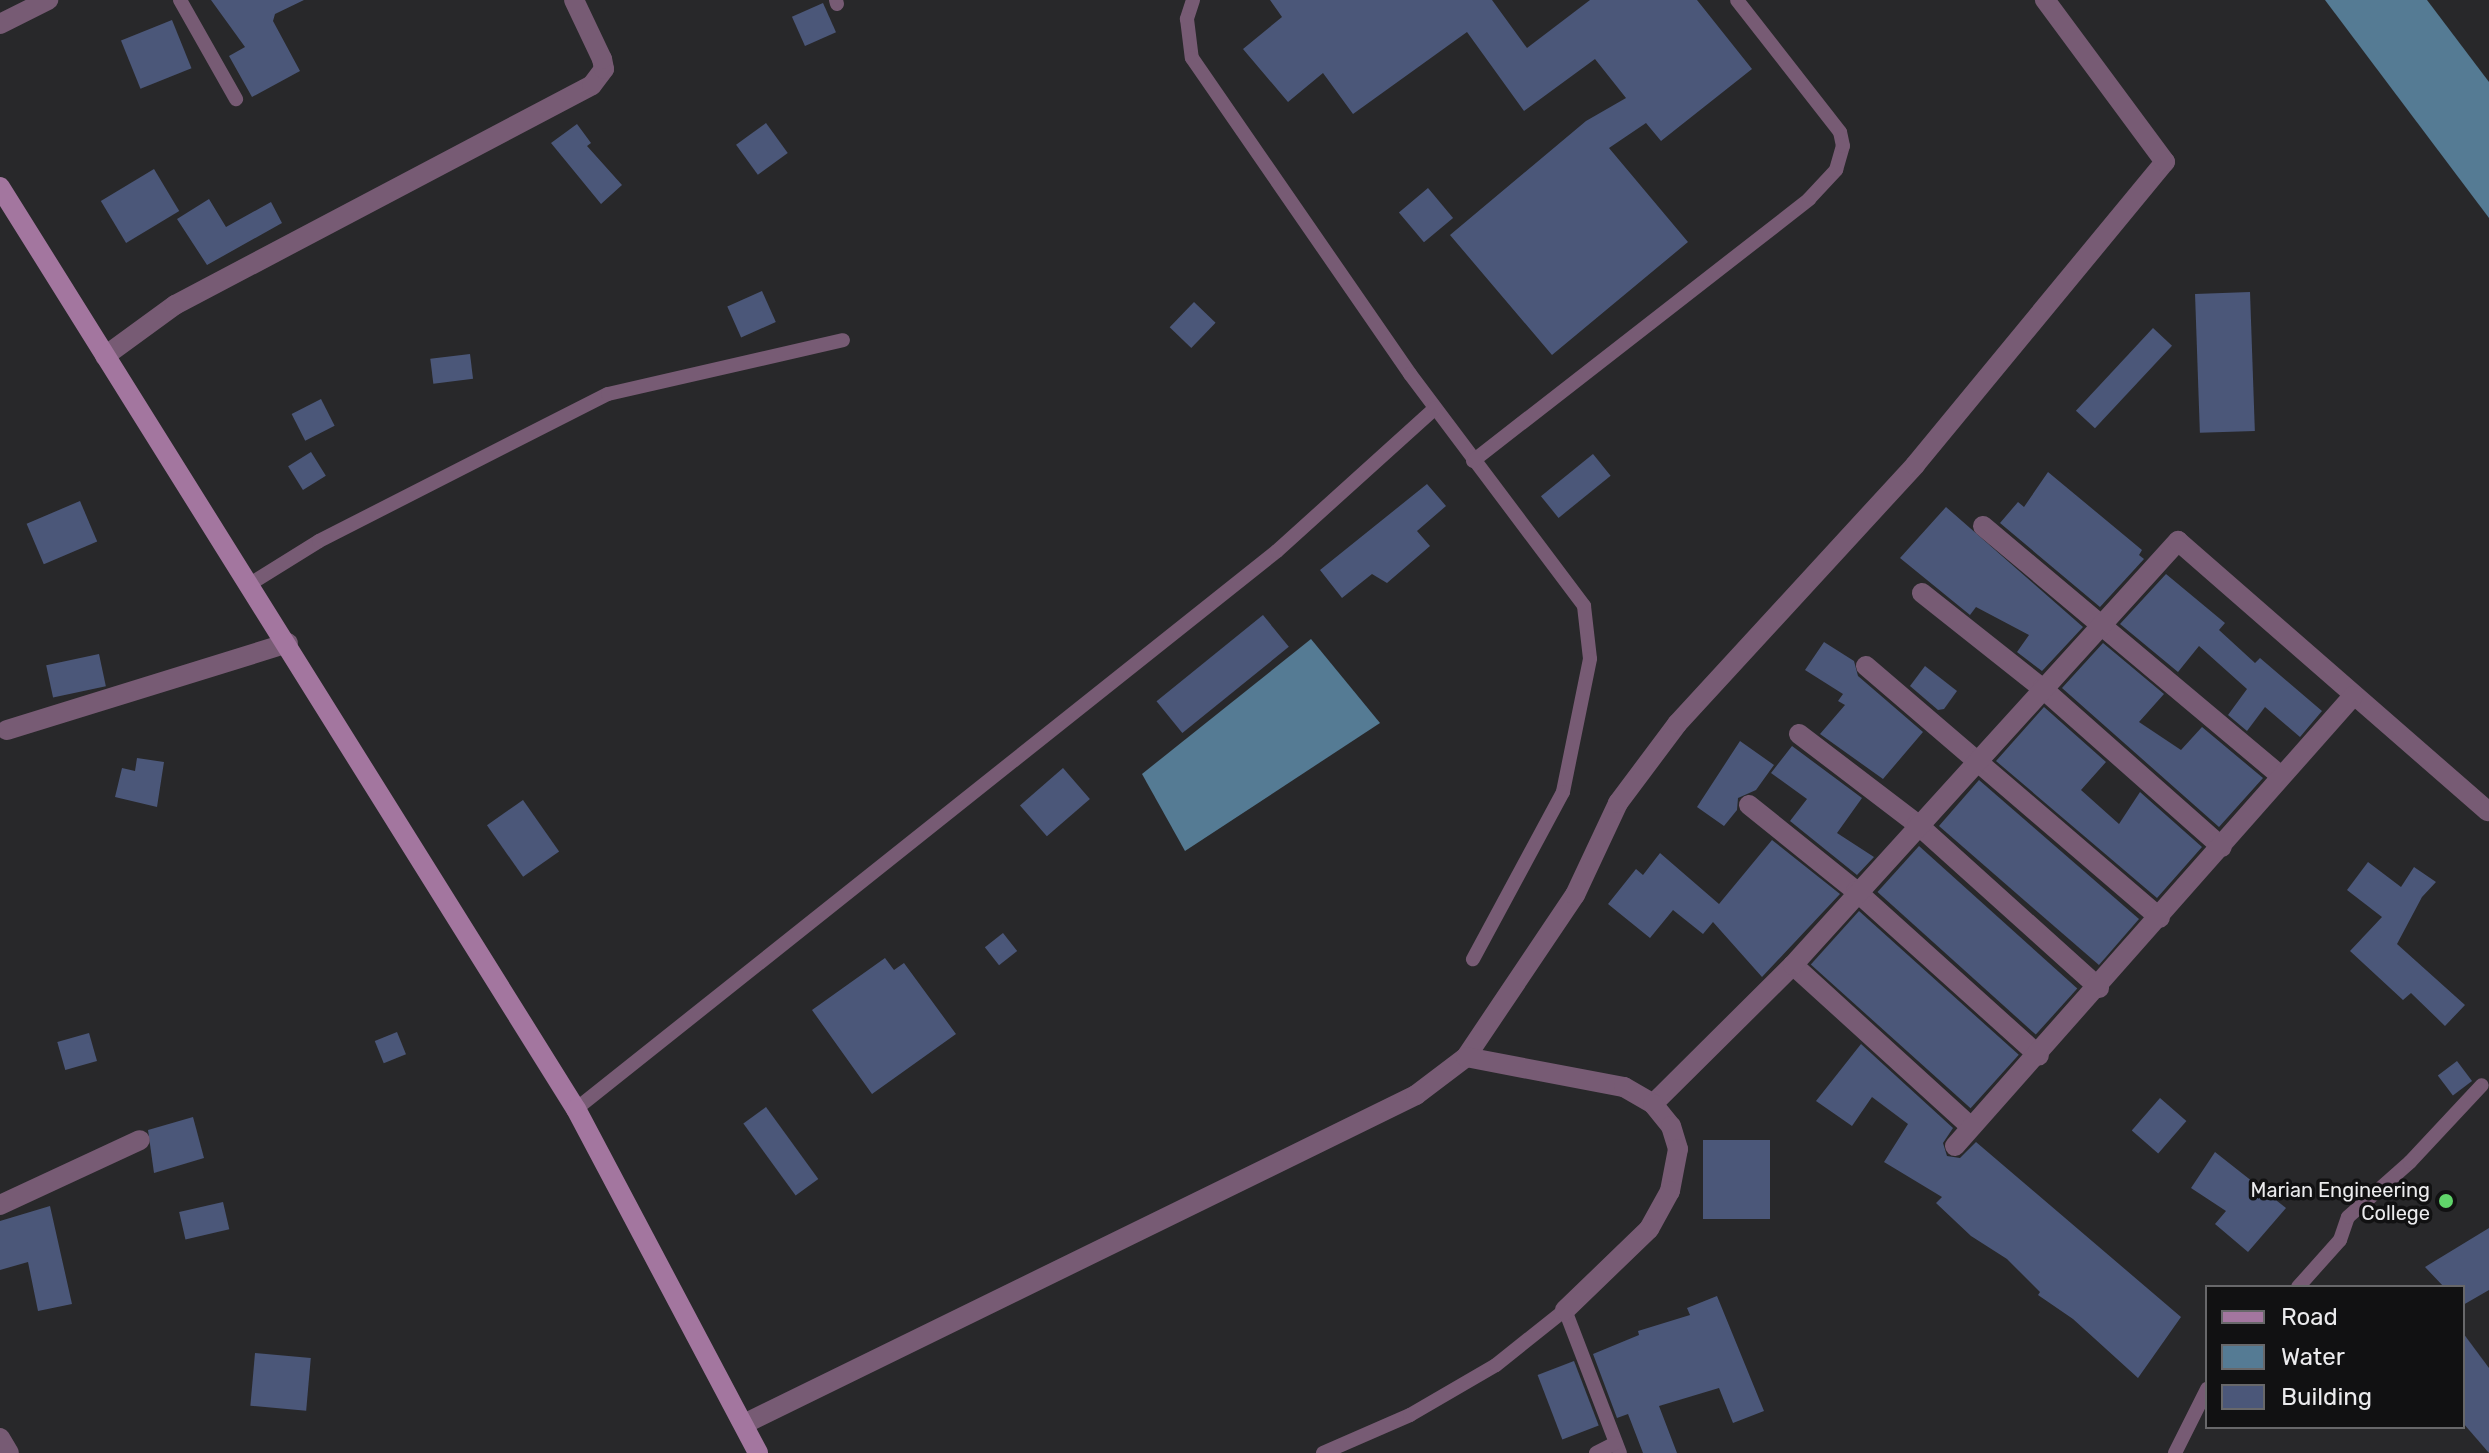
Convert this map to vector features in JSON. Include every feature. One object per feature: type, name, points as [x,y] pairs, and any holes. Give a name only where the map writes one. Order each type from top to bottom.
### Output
[{"type":"street","points":[[0,24],[48,0]]},
{"type":"street","points":[[105,356],[175,305],[592,85],[604,69],[602,59],[574,0]]},
{"type":"street","points":[[746,1423],[1416,1095],[1466,1057],[1575,895],[1618,803],[1677,724],[1915,465],[2165,162],[2045,0]]},
{"type":"street","points":[[0,187],[288,643],[576,1109],[746,1423],[758,1453]]},
{"type":"street","points":[[1983,526],[2102,622],[2281,776]]},
{"type":"street","points":[[1653,1104],[1793,965],[1856,891],[2178,541],[2488,811]]},
{"type":"street","points":[[1922,593],[2042,688],[2222,847]]},
{"type":"street","points":[[7,730],[288,643]]},
{"type":"street","points":[[1866,666],[1979,757],[2160,918]]},
{"type":"street","points":[[1955,1146],[1970,1126],[2039,1056],[2353,696]]},
{"type":"street","points":[[1799,734],[1917,824],[2099,988]]},
{"type":"street","points":[[1749,805],[1856,891],[2039,1056]]},
{"type":"street","points":[[1793,965],[1970,1126]]},
{"type":"street","points":[[1466,1057],[1624,1087],[1653,1104],[1671,1126],[1678,1149],[1670,1191],[1649,1229],[1565,1310]]},
{"type":"street","points":[[0,1205],[140,1140]]},
{"type":"street","points":[[0,1438],[9,1453]]},
{"type":"lane","points":[[180,0],[236,99]]},
{"type":"lane","points":[[1193,0],[1187,19],[1192,58],[1435,408],[1584,606],[1590,659],[1563,792],[1473,959]]},
{"type":"lane","points":[[1473,461],[1809,199],[1836,170],[1843,146],[1840,132],[1737,0]]},
{"type":"lane","points":[[250,584],[319,541],[608,394],[843,340]]},
{"type":"lane","points":[[576,1109],[1277,551],[1435,408]]},
{"type":"lane","points":[[2300,1285],[2340,1240],[2348,1217],[2410,1162],[2482,1085]]},
{"type":"lane","points":[[1323,1453],[1410,1415],[1496,1365],[1565,1310],[1618,1448],[1596,1453]]},
{"type":"lane","points":[[2175,1453],[2205,1393]]},
{"type":"water","points":[[2325,0],[2427,0],[2489,82],[2489,218]]},
{"type":"water","points":[[1311,639],[1380,723],[1185,851],[1142,774]]},
{"type":"building","points":[[211,0],[304,0],[275,14],[273,21],[300,71],[252,97],[229,56],[245,47]]},
{"type":"building","points":[[1270,0],[1492,0],[1527,48],[1590,0],[1697,0],[1752,69],[1661,141],[1646,123],[1609,148],[1688,242],[1552,355],[1450,235],[1586,121],[1626,98],[1595,59],[1524,111],[1467,32],[1353,114],[1323,73],[1288,102],[1243,49],[1282,17]]},
{"type":"building","points":[[823,3],[836,32],[805,46],[792,17]]},
{"type":"building","points":[[172,20],[191,68],[140,89],[121,41]]},
{"type":"building","points":[[766,123],[788,153],[758,175],[736,145]]},
{"type":"building","points":[[577,124],[591,143],[587,146],[622,185],[601,204],[551,143]]},
{"type":"building","points":[[154,169],[179,211],[126,243],[101,201]]},
{"type":"building","points":[[1428,188],[1453,218],[1424,242],[1399,212]]},
{"type":"building","points":[[209,199],[226,227],[271,202],[282,223],[207,265],[177,219]]},
{"type":"building","points":[[762,291],[776,322],[741,338],[727,306]]},
{"type":"building","points":[[2250,292],[2255,431],[2200,433],[2195,294]]},
{"type":"building","points":[[1194,302],[1216,323],[1191,348],[1170,327]]},
{"type":"building","points":[[2153,328],[2172,346],[2095,428],[2076,411]]},
{"type":"building","points":[[470,354],[473,379],[433,384],[430,359]]},
{"type":"building","points":[[321,399],[335,426],[305,441],[292,414]]},
{"type":"building","points":[[311,452],[326,476],[303,490],[288,466]]},
{"type":"building","points":[[1593,454],[1611,476],[1559,518],[1541,496]]},
{"type":"building","points":[[2048,472],[2142,550],[2139,555],[2144,559],[2100,607],[2000,523],[2018,502],[2024,507]]},
{"type":"building","points":[[1427,484],[1446,506],[1417,531],[1430,546],[1387,583],[1372,574],[1342,598],[1320,570]]},
{"type":"building","points":[[80,501],[97,542],[44,564],[27,524]]},
{"type":"building","points":[[1946,507],[2083,627],[2042,671],[2017,652],[2029,635],[1976,607],[1970,615],[1900,558]]},
{"type":"building","points":[[2166,574],[2225,623],[2219,630],[2255,663],[2260,658],[2322,711],[2300,737],[2265,707],[2247,731],[2228,715],[2247,689],[2199,646],[2178,672],[2120,624]]},
{"type":"building","points":[[1263,615],[1289,647],[1182,733],[1157,701]]},
{"type":"building","points":[[1824,642],[1854,661],[1858,676],[1923,732],[1883,779],[1820,734],[1845,705],[1838,701],[1843,694],[1805,670]]},
{"type":"building","points":[[2103,643],[2164,694],[2139,722],[2181,750],[2202,727],[2263,778],[2219,827],[2062,688]]},
{"type":"building","points":[[99,654],[106,686],[53,698],[46,665]]},
{"type":"building","points":[[1925,666],[1957,691],[1944,709],[1938,710],[1910,686]]},
{"type":"building","points":[[2044,707],[2106,762],[2081,790],[2119,824],[2140,792],[2202,847],[2157,898],[1996,761]]},
{"type":"building","points":[[1740,741],[1774,765],[1756,790],[1738,798],[1737,810],[1724,826],[1697,807]]},
{"type":"building","points":[[1792,746],[1862,798],[1837,833],[1874,857],[1857,875],[1790,821],[1807,799],[1771,773]]},
{"type":"building","points":[[137,758],[164,762],[157,807],[115,797],[122,768],[135,771]]},
{"type":"building","points":[[1063,768],[1090,799],[1047,836],[1020,805]]},
{"type":"building","points":[[1979,780],[2139,919],[2099,965],[1939,826]]},
{"type":"building","points":[[523,800],[559,852],[523,877],[487,825]]},
{"type":"building","points":[[1772,840],[1840,894],[1762,977],[1713,922],[1703,934],[1673,910],[1650,938],[1608,904],[1636,869],[1643,875],[1660,853],[1719,904]]},
{"type":"building","points":[[1919,846],[2077,989],[2036,1035],[1878,892]]},
{"type":"building","points":[[2368,862],[2401,887],[2414,867],[2436,882],[2422,897],[2397,944],[2465,1005],[2445,1026],[2411,993],[2403,1000],[2350,951],[2382,917],[2347,890]]},
{"type":"building","points":[[1859,911],[2019,1055],[1971,1108],[1811,965]]},
{"type":"building","points":[[1003,933],[1017,951],[999,965],[985,947]]},
{"type":"building","points":[[885,958],[894,970],[904,963],[956,1034],[872,1094],[812,1010]]},
{"type":"building","points":[[397,1032],[406,1054],[384,1063],[375,1041]]},
{"type":"building","points":[[89,1033],[97,1061],[65,1070],[57,1042]]},
{"type":"building","points":[[1861,1044],[1953,1128],[1943,1143],[1947,1156],[1960,1158],[1976,1142],[2181,1317],[2138,1378],[2073,1319],[2038,1295],[2040,1292],[2007,1259],[1971,1236],[1936,1203],[1942,1197],[1884,1162],[1908,1124],[1872,1097],[1852,1126],[1816,1101]]},
{"type":"building","points":[[2457,1061],[2472,1081],[2453,1095],[2438,1075]]},
{"type":"building","points":[[2160,1098],[2186,1121],[2158,1153],[2132,1130]]},
{"type":"building","points":[[766,1107],[818,1179],[796,1195],[743,1123]]},
{"type":"building","points":[[193,1117],[204,1158],[154,1173],[148,1130]]},
{"type":"building","points":[[1703,1140],[1770,1140],[1770,1219],[1703,1219]]},
{"type":"building","points":[[2215,1152],[2286,1208],[2248,1252],[2215,1224],[2226,1211],[2191,1188]]},
{"type":"building","points":[[223,1202],[229,1229],[185,1239],[179,1212]]},
{"type":"building","points":[[50,1206],[72,1304],[38,1311],[28,1262],[0,1270],[0,1221]]},
{"type":"building","points":[[2489,1228],[2489,1290],[2465,1304],[2465,1285],[2442,1285],[2425,1267]]},
{"type":"building","points":[[1717,1296],[1764,1411],[1733,1423],[1719,1388],[1659,1406],[1677,1453],[1643,1453],[1628,1414],[1617,1418],[1593,1354],[1639,1335],[1638,1331],[1690,1315],[1687,1308]]},
{"type":"building","points":[[2465,1336],[2489,1368],[2489,1453],[2465,1425]]},
{"type":"building","points":[[255,1353],[311,1358],[306,1411],[250,1406]]},
{"type":"building","points":[[1574,1361],[1599,1425],[1562,1439],[1538,1375]]},
{"type":"place","name":"Marian Engineering College","points":[[2446,1201]]}]
